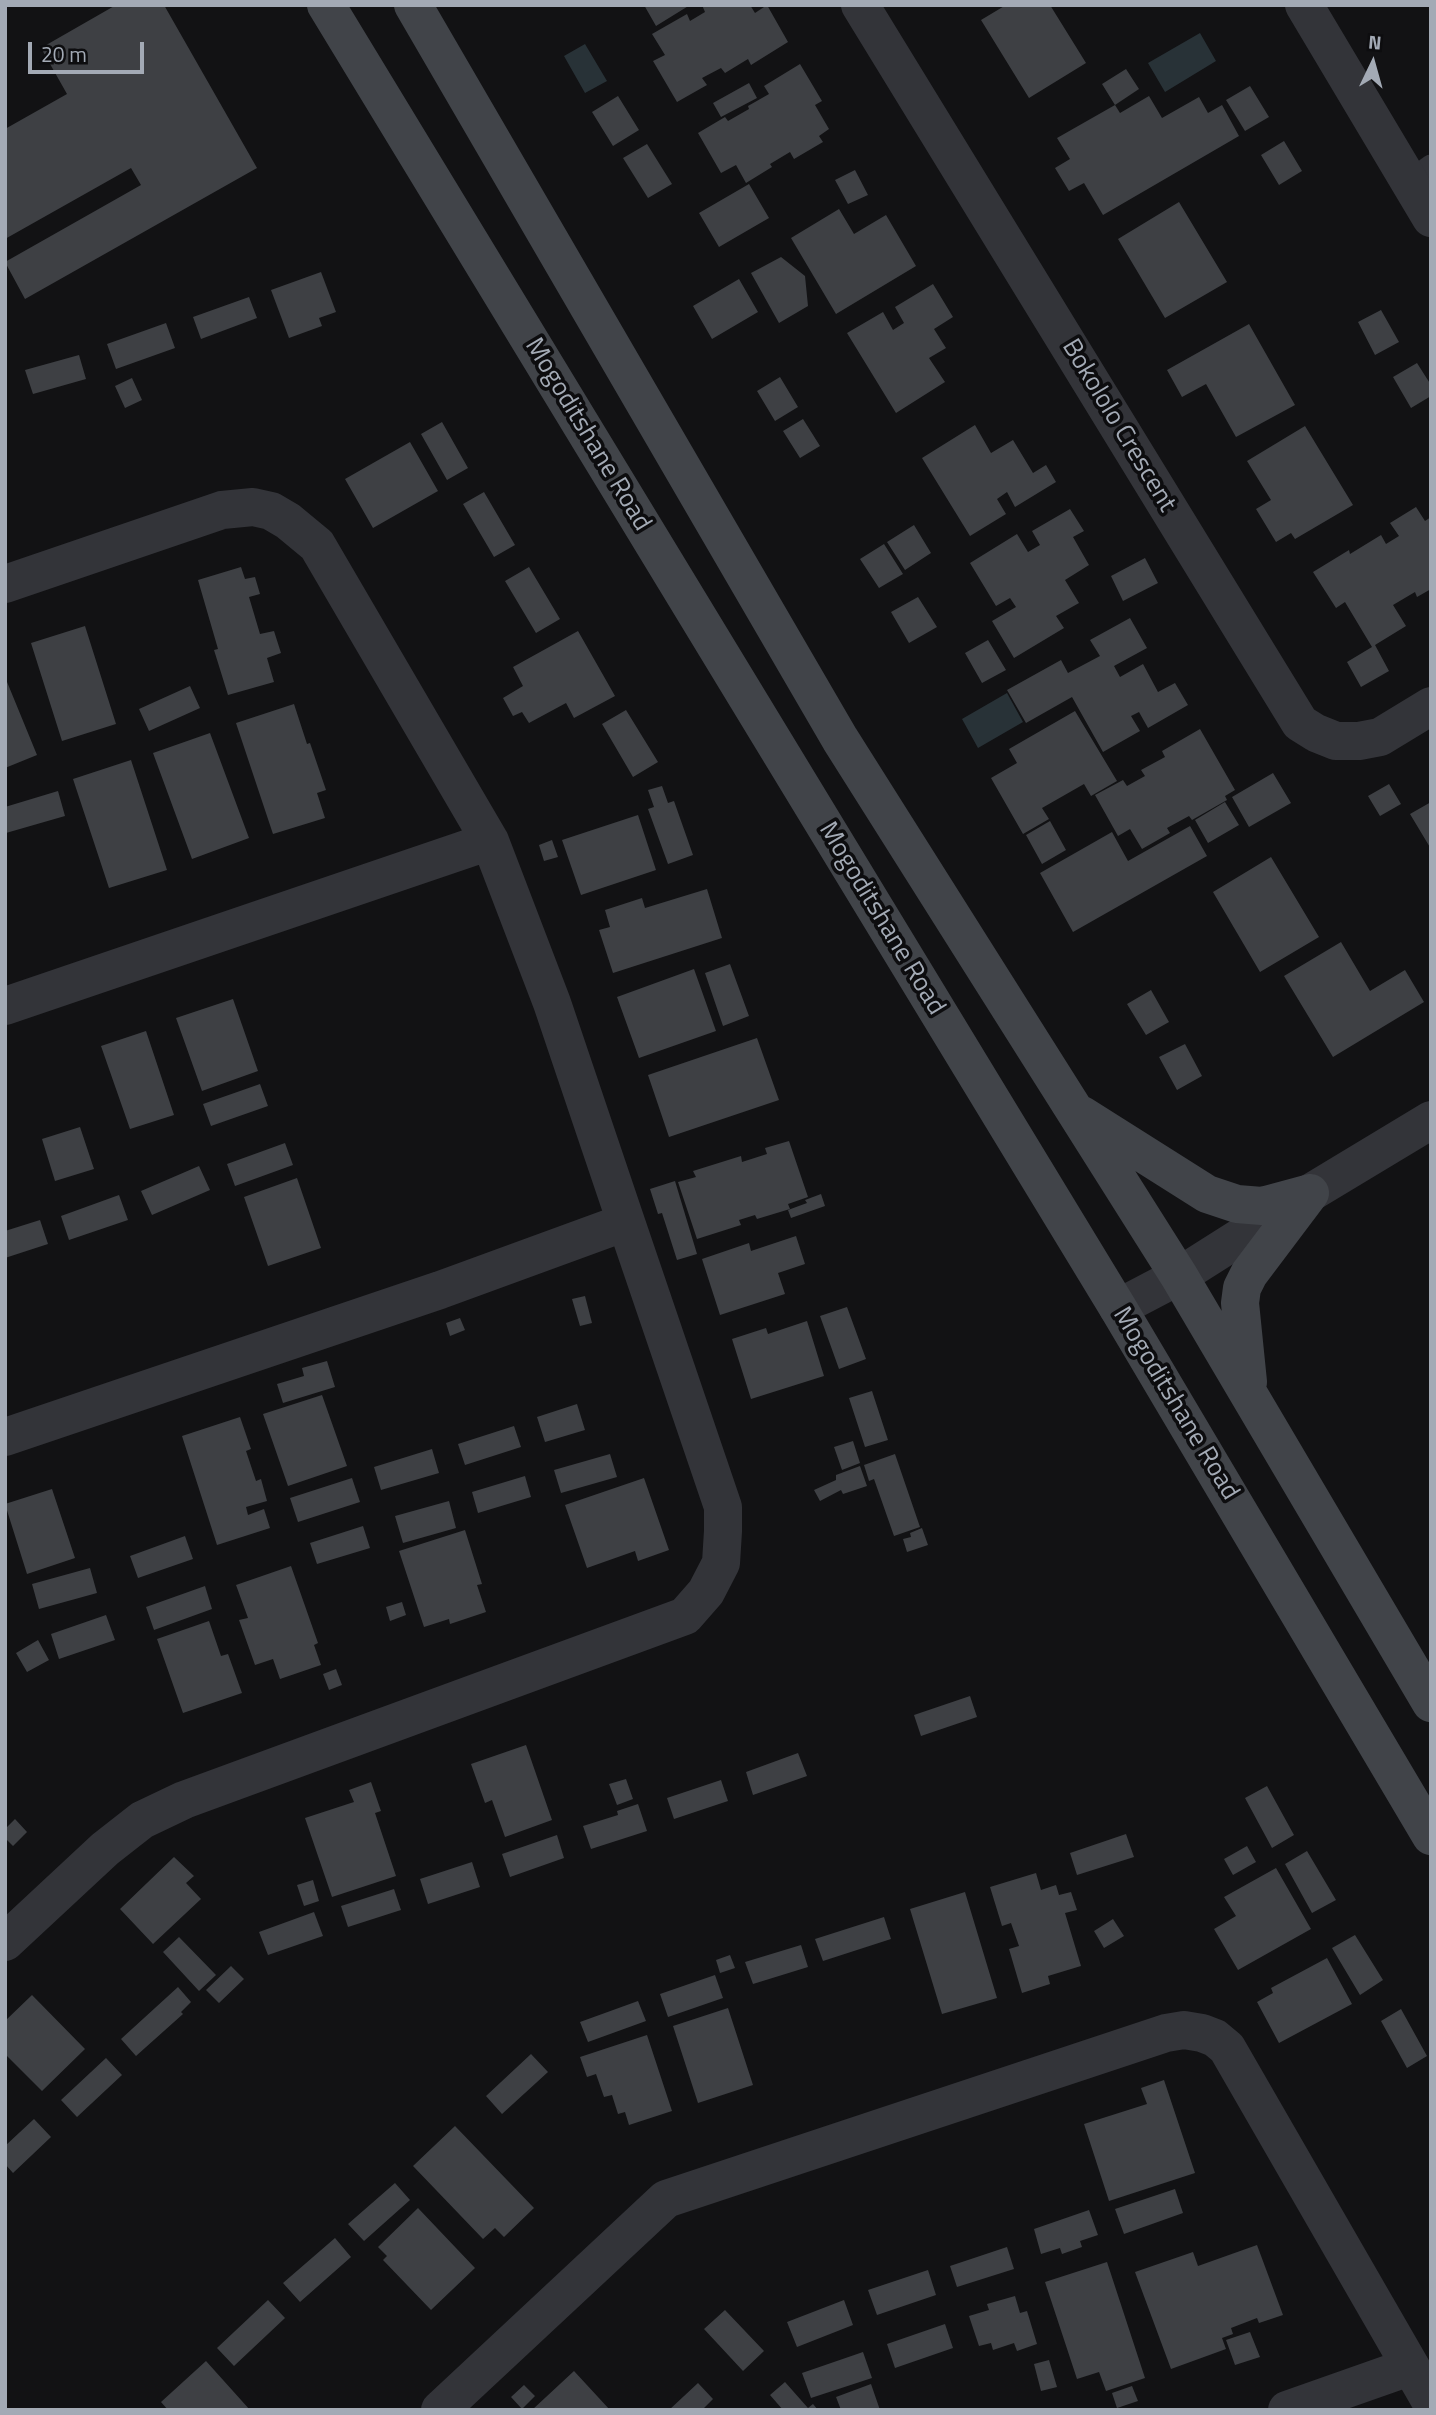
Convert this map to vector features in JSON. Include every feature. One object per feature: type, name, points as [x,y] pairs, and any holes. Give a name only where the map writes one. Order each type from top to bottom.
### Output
[{"type":"main road","name":"Mogoditshane Road","points":[[326,5],[1118,1308],[1431,1836]]},
{"type":"main road","points":[[413,5],[841,739],[1179,1276],[1431,1703]]},
{"type":"main road","points":[[1071,1108],[1207,1194],[1237,1204],[1262,1206],[1310,1193]]},
{"type":"main road","points":[[1250,1397],[1240,1303],[1242,1288],[1310,1193]]},
{"type":"street","name":"Bokololo Crescent","points":[[860,5],[1300,723],[1336,741],[1359,741],[1380,737],[1431,706]]},
{"type":"street","points":[[1304,5],[1420,174],[1431,219]]},
{"type":"street","points":[[5,584],[222,510],[253,507],[271,511],[317,545],[489,841],[540,969],[723,1507],[721,1563],[706,1592],[685,1616],[184,1800],[142,1820],[105,1849],[5,1942]]},
{"type":"street","points":[[5,1006],[489,841]]},
{"type":"street","points":[[1118,1308],[1179,1276],[1431,1120]]},
{"type":"street","points":[[5,1437],[440,1290],[626,1222]]},
{"type":"street","points":[[440,2410],[666,2199],[1166,2033],[1185,2030],[1215,2038],[1227,2048],[1431,2402]]},
{"type":"street","points":[[1287,2410],[1409,2367]]},
{"type":"shaded area","points":[[1200,33],[1216,61],[1165,92],[1148,63]]},
{"type":"shaded area","points":[[585,44],[607,81],[585,93],[564,56]]},
{"type":"shaded area","points":[[1007,693],[1023,722],[978,748],[962,719]]},
{"type":"building","points":[[116,5],[164,5],[257,168],[25,299],[5,262],[141,185],[131,168],[5,239],[5,129],[67,94],[41,48]]},
{"type":"building","points":[[644,5],[690,5],[656,26]]},
{"type":"building","points":[[702,5],[750,5],[755,13],[767,5],[788,42],[751,65],[748,59],[725,73],[721,68],[702,78],[707,85],[677,102],[653,61],[665,55],[652,34],[687,14],[690,21],[705,12]]},
{"type":"building","points":[[1006,5],[1050,5],[1086,63],[1029,98],[981,20]]},
{"type":"building","points":[[800,64],[822,101],[815,105],[829,129],[819,136],[823,142],[794,159],[790,152],[746,183],[736,165],[721,173],[698,133],[725,117],[728,121],[749,109],[748,106],[769,94],[764,86]]},
{"type":"building","points":[[1126,69],[1139,89],[1115,105],[1102,84]]},
{"type":"building","points":[[749,83],[757,98],[721,117],[713,103]]},
{"type":"building","points":[[1250,86],[1269,117],[1245,131],[1226,100]]},
{"type":"building","points":[[618,96],[639,130],[613,146],[592,112]]},
{"type":"building","points":[[1149,96],[1162,118],[1199,97],[1208,113],[1222,105],[1239,136],[1103,215],[1084,183],[1069,191],[1055,168],[1070,159],[1057,138],[1115,105],[1120,113]]},
{"type":"building","points":[[1284,141],[1302,171],[1279,185],[1261,155]]},
{"type":"building","points":[[647,144],[672,184],[648,198],[623,158]]},
{"type":"building","points":[[855,170],[868,195],[848,204],[835,180]]},
{"type":"building","points":[[749,184],[769,218],[719,247],[699,213]]},
{"type":"building","points":[[1179,202],[1227,282],[1165,318],[1118,239]]},
{"type":"building","points":[[839,209],[854,234],[886,215],[916,266],[836,314],[791,238]]},
{"type":"building","points":[[781,257],[805,276],[808,306],[779,323],[751,273]]},
{"type":"building","points":[[321,272],[336,312],[319,318],[322,326],[289,338],[271,290]]},
{"type":"building","points":[[739,279],[758,312],[712,339],[693,306]]},
{"type":"building","points":[[933,284],[953,317],[934,329],[946,348],[929,358],[945,382],[896,413],[847,333],[883,312],[893,330],[904,323],[895,307]]},
{"type":"building","points":[[249,297],[257,318],[201,339],[193,317]]},
{"type":"building","points":[[1381,310],[1399,342],[1375,355],[1358,322]]},
{"type":"building","points":[[166,323],[175,348],[116,369],[107,344]]},
{"type":"building","points":[[1249,324],[1295,405],[1236,437],[1206,384],[1182,397],[1167,370]]},
{"type":"building","points":[[79,355],[86,379],[33,394],[25,370]]},
{"type":"building","points":[[1417,363],[1431,385],[1431,396],[1411,408],[1393,377]]},
{"type":"building","points":[[780,377],[798,407],[775,421],[757,391]]},
{"type":"building","points":[[132,378],[142,400],[125,408],[115,386]]},
{"type":"building","points":[[803,419],[820,446],[800,458],[783,431]]},
{"type":"building","points":[[442,422],[468,468],[447,480],[421,434]]},
{"type":"building","points":[[975,425],[991,453],[1013,440],[1033,473],[1046,465],[1056,482],[1015,507],[1007,492],[997,499],[1006,514],[970,536],[922,458]]},
{"type":"building","points":[[1305,426],[1353,505],[1295,539],[1291,533],[1276,542],[1256,509],[1271,500],[1247,461]]},
{"type":"building","points":[[410,442],[438,491],[373,528],[345,479]]},
{"type":"building","points":[[484,492],[515,545],[494,557],[463,504]]},
{"type":"building","points":[[1416,507],[1425,521],[1431,517],[1431,589],[1417,597],[1415,592],[1393,605],[1406,626],[1375,645],[1389,671],[1361,687],[1347,662],[1372,647],[1345,602],[1336,608],[1313,572],[1349,550],[1350,554],[1381,535],[1386,544],[1399,536],[1390,523]]},
{"type":"building","points":[[1070,509],[1084,531],[1073,537],[1089,565],[1065,580],[1079,603],[1056,616],[1064,628],[1014,658],[992,621],[1016,607],[1010,598],[996,606],[970,563],[1017,534],[1028,552],[1040,545],[1032,531]]},
{"type":"building","points":[[914,525],[931,553],[905,570],[887,542]]},
{"type":"building","points":[[884,544],[903,574],[879,588],[860,559]]},
{"type":"building","points":[[1145,558],[1158,583],[1123,601],[1111,576]]},
{"type":"building","points":[[241,567],[245,579],[255,577],[260,594],[249,597],[260,634],[274,631],[281,653],[267,658],[274,682],[228,695],[214,650],[218,649],[198,580]]},
{"type":"building","points":[[529,567],[560,619],[536,633],[505,581]]},
{"type":"building","points":[[918,597],[937,627],[909,643],[891,612]]},
{"type":"building","points":[[1130,618],[1147,648],[1114,666],[1120,677],[1143,664],[1158,692],[1175,683],[1188,705],[1148,728],[1139,712],[1131,716],[1140,731],[1103,752],[1072,697],[1026,723],[1007,690],[1061,660],[1068,673],[1100,656],[1090,640]]},
{"type":"building","points":[[85,626],[116,724],[62,741],[31,643]]},
{"type":"building","points":[[578,631],[615,696],[574,718],[566,703],[529,723],[522,712],[513,716],[503,698],[523,686],[513,667]]},
{"type":"building","points":[[988,640],[1006,670],[982,683],[965,653]]},
{"type":"building","points":[[5,677],[37,755],[5,768]]},
{"type":"building","points":[[190,686],[200,708],[149,731],[139,709]]},
{"type":"building","points":[[294,704],[326,790],[317,793],[325,818],[273,834],[236,723]]},
{"type":"building","points":[[626,710],[658,762],[633,777],[602,724]]},
{"type":"building","points":[[1075,711],[1117,781],[1091,796],[1084,784],[1042,808],[1049,819],[1023,834],[991,778],[1017,763],[1009,749]]},
{"type":"building","points":[[1200,729],[1235,790],[1225,796],[1227,800],[1192,820],[1189,816],[1167,828],[1170,833],[1142,849],[1130,829],[1118,836],[1095,795],[1123,780],[1127,786],[1145,776],[1141,770],[1165,757],[1162,751]]},
{"type":"building","points":[[210,733],[249,838],[192,859],[153,753]]},
{"type":"building","points":[[131,760],[167,870],[109,888],[73,779]]},
{"type":"building","points":[[1273,773],[1291,803],[1249,827],[1232,797]]},
{"type":"building","points":[[1389,784],[1401,804],[1380,816],[1368,796]]},
{"type":"building","points":[[662,786],[668,803],[674,801],[693,855],[668,864],[648,809],[654,807],[648,790]]},
{"type":"building","points":[[58,791],[65,816],[6,833],[5,807]]},
{"type":"building","points":[[1225,802],[1239,825],[1208,843],[1195,820]]},
{"type":"building","points":[[1431,802],[1431,849],[1410,814]]},
{"type":"building","points":[[638,815],[656,870],[581,895],[562,840]]},
{"type":"building","points":[[1050,821],[1066,850],[1042,864],[1026,835]]},
{"type":"building","points":[[1190,826],[1207,856],[1073,932],[1040,873],[1112,832],[1128,861]]},
{"type":"building","points":[[552,840],[558,857],[544,861],[539,845]]},
{"type":"building","points":[[1271,857],[1319,937],[1260,972],[1213,892]]},
{"type":"building","points":[[707,889],[722,938],[613,973],[599,930],[610,927],[605,910],[642,898],[645,908]]},
{"type":"building","points":[[1341,942],[1370,991],[1405,970],[1424,1002],[1333,1057],[1284,976]]},
{"type":"building","points":[[730,964],[749,1016],[723,1026],[705,973]]},
{"type":"building","points":[[694,969],[716,1031],[639,1058],[617,997]]},
{"type":"building","points":[[1151,990],[1169,1022],[1146,1035],[1127,1004]]},
{"type":"building","points":[[233,999],[258,1071],[202,1091],[176,1018]]},
{"type":"building","points":[[146,1031],[174,1115],[130,1129],[101,1046]]},
{"type":"building","points":[[757,1038],[779,1100],[669,1137],[648,1075]]},
{"type":"building","points":[[1185,1044],[1202,1076],[1177,1090],[1159,1057]]},
{"type":"building","points":[[260,1084],[268,1106],[211,1126],[203,1104]]},
{"type":"building","points":[[80,1127],[94,1169],[55,1181],[42,1139]]},
{"type":"building","points":[[789,1141],[808,1197],[788,1204],[790,1209],[757,1219],[755,1215],[739,1220],[741,1225],[697,1239],[678,1182],[696,1177],[693,1171],[741,1156],[742,1162],[767,1154],[765,1148]]},
{"type":"building","points":[[285,1143],[293,1165],[235,1186],[227,1164]]},
{"type":"building","points":[[199,1166],[210,1190],[152,1215],[141,1191]]},
{"type":"building","points":[[297,1178],[321,1248],[268,1266],[244,1197]]},
{"type":"building","points":[[675,1181],[697,1254],[677,1260],[662,1213],[658,1214],[650,1189]]},
{"type":"building","points":[[821,1194],[825,1206],[791,1218],[788,1210]]},
{"type":"building","points":[[119,1195],[128,1220],[69,1240],[61,1216]]},
{"type":"building","points":[[40,1220],[48,1244],[5,1258],[5,1231]]},
{"type":"building","points":[[796,1236],[805,1264],[778,1273],[785,1294],[720,1315],[702,1259],[749,1243],[751,1251]]},
{"type":"building","points":[[585,1296],[592,1323],[580,1326],[572,1299]]},
{"type":"building","points":[[847,1307],[866,1359],[839,1369],[820,1316]]},
{"type":"building","points":[[460,1318],[465,1330],[450,1336],[446,1323]]},
{"type":"building","points":[[807,1321],[824,1376],[751,1399],[732,1339],[766,1328],[768,1334]]},
{"type":"building","points":[[327,1361],[335,1387],[283,1403],[277,1384],[304,1376],[302,1368]]},
{"type":"building","points":[[872,1391],[888,1440],[865,1447],[849,1398]]},
{"type":"building","points":[[322,1395],[347,1466],[288,1486],[263,1414]]},
{"type":"building","points":[[577,1404],[585,1430],[545,1442],[537,1417]]},
{"type":"building","points":[[240,1417],[251,1449],[246,1451],[256,1481],[261,1479],[267,1501],[246,1507],[248,1515],[264,1509],[270,1528],[217,1545],[182,1436]]},
{"type":"building","points":[[514,1426],[521,1447],[465,1465],[458,1444]]},
{"type":"building","points":[[853,1441],[860,1463],[842,1470],[834,1447]]},
{"type":"building","points":[[432,1449],[439,1473],[381,1490],[374,1467]]},
{"type":"building","points":[[610,1454],[617,1477],[561,1493],[554,1470]]},
{"type":"building","points":[[895,1454],[920,1527],[894,1536],[874,1479],[869,1481],[864,1465]]},
{"type":"building","points":[[860,1466],[867,1486],[843,1494],[841,1490],[820,1501],[814,1490],[836,1480],[836,1475]]},
{"type":"building","points":[[525,1476],[531,1497],[478,1513],[472,1492]]},
{"type":"building","points":[[352,1478],[360,1502],[298,1522],[290,1498]]},
{"type":"building","points":[[644,1478],[669,1550],[638,1561],[635,1551],[587,1568],[565,1505]]},
{"type":"building","points":[[52,1489],[75,1558],[27,1574],[5,1504]]},
{"type":"building","points":[[449,1501],[456,1528],[403,1543],[395,1516]]},
{"type":"building","points":[[363,1526],[370,1548],[317,1564],[310,1543]]},
{"type":"building","points":[[922,1528],[928,1545],[907,1552],[903,1539],[911,1537],[910,1533]]},
{"type":"building","points":[[465,1530],[482,1584],[477,1585],[486,1612],[450,1624],[449,1619],[424,1627],[399,1551]]},
{"type":"building","points":[[185,1536],[193,1559],[138,1578],[130,1556]]},
{"type":"building","points":[[291,1566],[318,1643],[314,1645],[321,1665],[280,1679],[273,1659],[255,1665],[239,1620],[248,1618],[236,1585]]},
{"type":"building","points":[[90,1568],[97,1593],[39,1609],[32,1584]]},
{"type":"building","points":[[205,1586],[212,1609],[154,1630],[146,1607]]},
{"type":"building","points":[[402,1602],[406,1615],[390,1621],[386,1607]]},
{"type":"building","points":[[106,1615],[115,1640],[59,1659],[51,1634]]},
{"type":"building","points":[[209,1621],[221,1656],[228,1654],[242,1693],[183,1713],[157,1639]]},
{"type":"building","points":[[38,1640],[49,1660],[27,1672],[16,1653]]},
{"type":"building","points":[[336,1669],[342,1685],[329,1690],[323,1674]]},
{"type":"building","points":[[970,1696],[977,1717],[921,1736],[914,1715]]},
{"type":"building","points":[[526,1745],[552,1820],[505,1837],[492,1800],[485,1803],[471,1764]]},
{"type":"building","points":[[798,1753],[807,1776],[753,1795],[746,1772]]},
{"type":"building","points":[[626,1779],[633,1799],[617,1805],[609,1784]]},
{"type":"building","points":[[721,1780],[728,1801],[674,1819],[667,1798]]},
{"type":"building","points":[[371,1782],[381,1811],[375,1813],[396,1876],[332,1897],[305,1818],[354,1802],[349,1790]]},
{"type":"building","points":[[1267,1786],[1294,1835],[1272,1848],[1245,1798]]},
{"type":"building","points":[[638,1804],[647,1831],[591,1849],[583,1826],[618,1815],[617,1811]]},
{"type":"building","points":[[15,1819],[27,1832],[13,1846],[5,1838],[5,1829]]},
{"type":"building","points":[[1126,1834],[1134,1857],[1077,1875],[1070,1853]]},
{"type":"building","points":[[557,1835],[564,1858],[510,1877],[502,1854]]},
{"type":"building","points":[[1247,1846],[1256,1862],[1233,1875],[1224,1859]]},
{"type":"building","points":[[1307,1851],[1336,1900],[1312,1913],[1285,1864]]},
{"type":"building","points":[[174,1857],[194,1876],[186,1883],[201,1899],[153,1944],[120,1909]]},
{"type":"building","points":[[472,1862],[480,1887],[428,1904],[420,1879]]},
{"type":"building","points":[[1276,1868],[1311,1929],[1238,1970],[1214,1929],[1236,1916],[1224,1897]]},
{"type":"building","points":[[1036,1873],[1041,1890],[1056,1885],[1059,1895],[1071,1892],[1077,1910],[1065,1913],[1081,1966],[1048,1976],[1050,1984],[1022,1993],[1009,1949],[1019,1946],[1011,1923],[1002,1926],[990,1887]]},
{"type":"building","points":[[313,1880],[319,1901],[304,1906],[297,1885]]},
{"type":"building","points":[[394,1889],[401,1910],[348,1927],[341,1906]]},
{"type":"building","points":[[965,1892],[997,1998],[942,2014],[910,1909]]},
{"type":"building","points":[[314,1912],[323,1936],[268,1955],[259,1932]]},
{"type":"building","points":[[884,1917],[891,1939],[823,1961],[815,1939]]},
{"type":"building","points":[[1113,1919],[1124,1936],[1104,1948],[1094,1931]]},
{"type":"building","points":[[1355,1935],[1383,1980],[1360,1995],[1332,1948]]},
{"type":"building","points":[[179,1937],[216,1975],[199,1991],[163,1952]]},
{"type":"building","points":[[801,1945],[808,1967],[753,1984],[745,1962]]},
{"type":"building","points":[[730,1955],[735,1968],[720,1973],[716,1960]]},
{"type":"building","points":[[1327,1958],[1352,2004],[1279,2043],[1257,2002],[1273,1993],[1271,1988]]},
{"type":"building","points":[[231,1966],[244,1979],[219,2003],[206,1990]]},
{"type":"building","points":[[715,1975],[723,1998],[668,2017],[660,1994]]},
{"type":"building","points":[[178,1987],[191,2002],[181,2012],[183,2014],[136,2056],[121,2039]]},
{"type":"building","points":[[32,1995],[85,2049],[42,2091],[5,2054],[5,2021]]},
{"type":"building","points":[[638,2001],[646,2021],[588,2042],[580,2022]]},
{"type":"building","points":[[728,2008],[753,2085],[698,2103],[673,2026]]},
{"type":"building","points":[[1401,2009],[1427,2056],[1407,2068],[1381,2021]]},
{"type":"building","points":[[647,2035],[672,2111],[629,2125],[625,2112],[618,2114],[612,2095],[604,2097],[596,2074],[587,2077],[580,2057]]},
{"type":"building","points":[[531,2054],[548,2072],[502,2114],[486,2096]]},
{"type":"building","points":[[106,2058],[122,2075],[77,2117],[61,2100]]},
{"type":"building","points":[[1164,2080],[1195,2173],[1109,2201],[1084,2124],[1147,2104],[1141,2088]]},
{"type":"building","points":[[34,2119],[51,2137],[13,2173],[5,2164],[5,2146]]},
{"type":"building","points":[[455,2126],[534,2208],[504,2237],[495,2228],[483,2239],[413,2166]]},
{"type":"building","points":[[395,2183],[410,2200],[364,2241],[348,2224]]},
{"type":"building","points":[[1175,2189],[1183,2213],[1124,2234],[1115,2209]]},
{"type":"building","points":[[418,2208],[475,2268],[431,2310],[383,2260],[387,2256],[378,2247]]},
{"type":"building","points":[[1089,2210],[1098,2235],[1080,2241],[1082,2247],[1062,2254],[1060,2248],[1041,2254],[1034,2229]]},
{"type":"building","points":[[335,2238],[351,2257],[300,2302],[283,2283]]},
{"type":"building","points":[[1257,2245],[1283,2315],[1259,2323],[1257,2318],[1231,2328],[1233,2334],[1222,2338],[1226,2349],[1171,2369],[1135,2272],[1193,2252],[1198,2266]]},
{"type":"building","points":[[1007,2247],[1014,2269],[957,2287],[950,2266]]},
{"type":"building","points":[[1107,2262],[1145,2378],[1106,2391],[1099,2372],[1077,2379],[1045,2282]]},
{"type":"building","points":[[928,2270],[936,2295],[877,2315],[868,2290]]},
{"type":"building","points":[[1015,2296],[1020,2313],[1027,2311],[1037,2344],[1017,2351],[1014,2343],[993,2350],[991,2343],[979,2346],[969,2316],[989,2310],[987,2304]]},
{"type":"building","points":[[268,2300],[285,2318],[234,2366],[217,2348]]},
{"type":"building","points":[[844,2300],[853,2325],[797,2347],[787,2322]]},
{"type":"building","points":[[725,2310],[764,2351],[743,2371],[704,2329]]},
{"type":"building","points":[[945,2324],[953,2348],[895,2368],[887,2344]]},
{"type":"building","points":[[1250,2332],[1260,2357],[1235,2365],[1226,2340]]},
{"type":"building","points":[[863,2352],[872,2378],[811,2398],[802,2373]]},
{"type":"building","points":[[1049,2360],[1057,2387],[1041,2391],[1034,2364]]},
{"type":"building","points":[[206,2361],[250,2410],[168,2410],[161,2402]]},
{"type":"building","points":[[574,2371],[610,2410],[532,2410]]},
{"type":"building","points":[[785,2382],[808,2408],[813,2404],[818,2410],[783,2410],[770,2395]]},
{"type":"building","points":[[698,2383],[713,2399],[702,2410],[669,2410]]},
{"type":"building","points":[[871,2384],[880,2410],[841,2410],[836,2397]]},
{"type":"building","points":[[524,2385],[535,2396],[522,2409],[511,2397]]},
{"type":"building","points":[[1132,2386],[1138,2401],[1117,2408],[1112,2393]]}]
